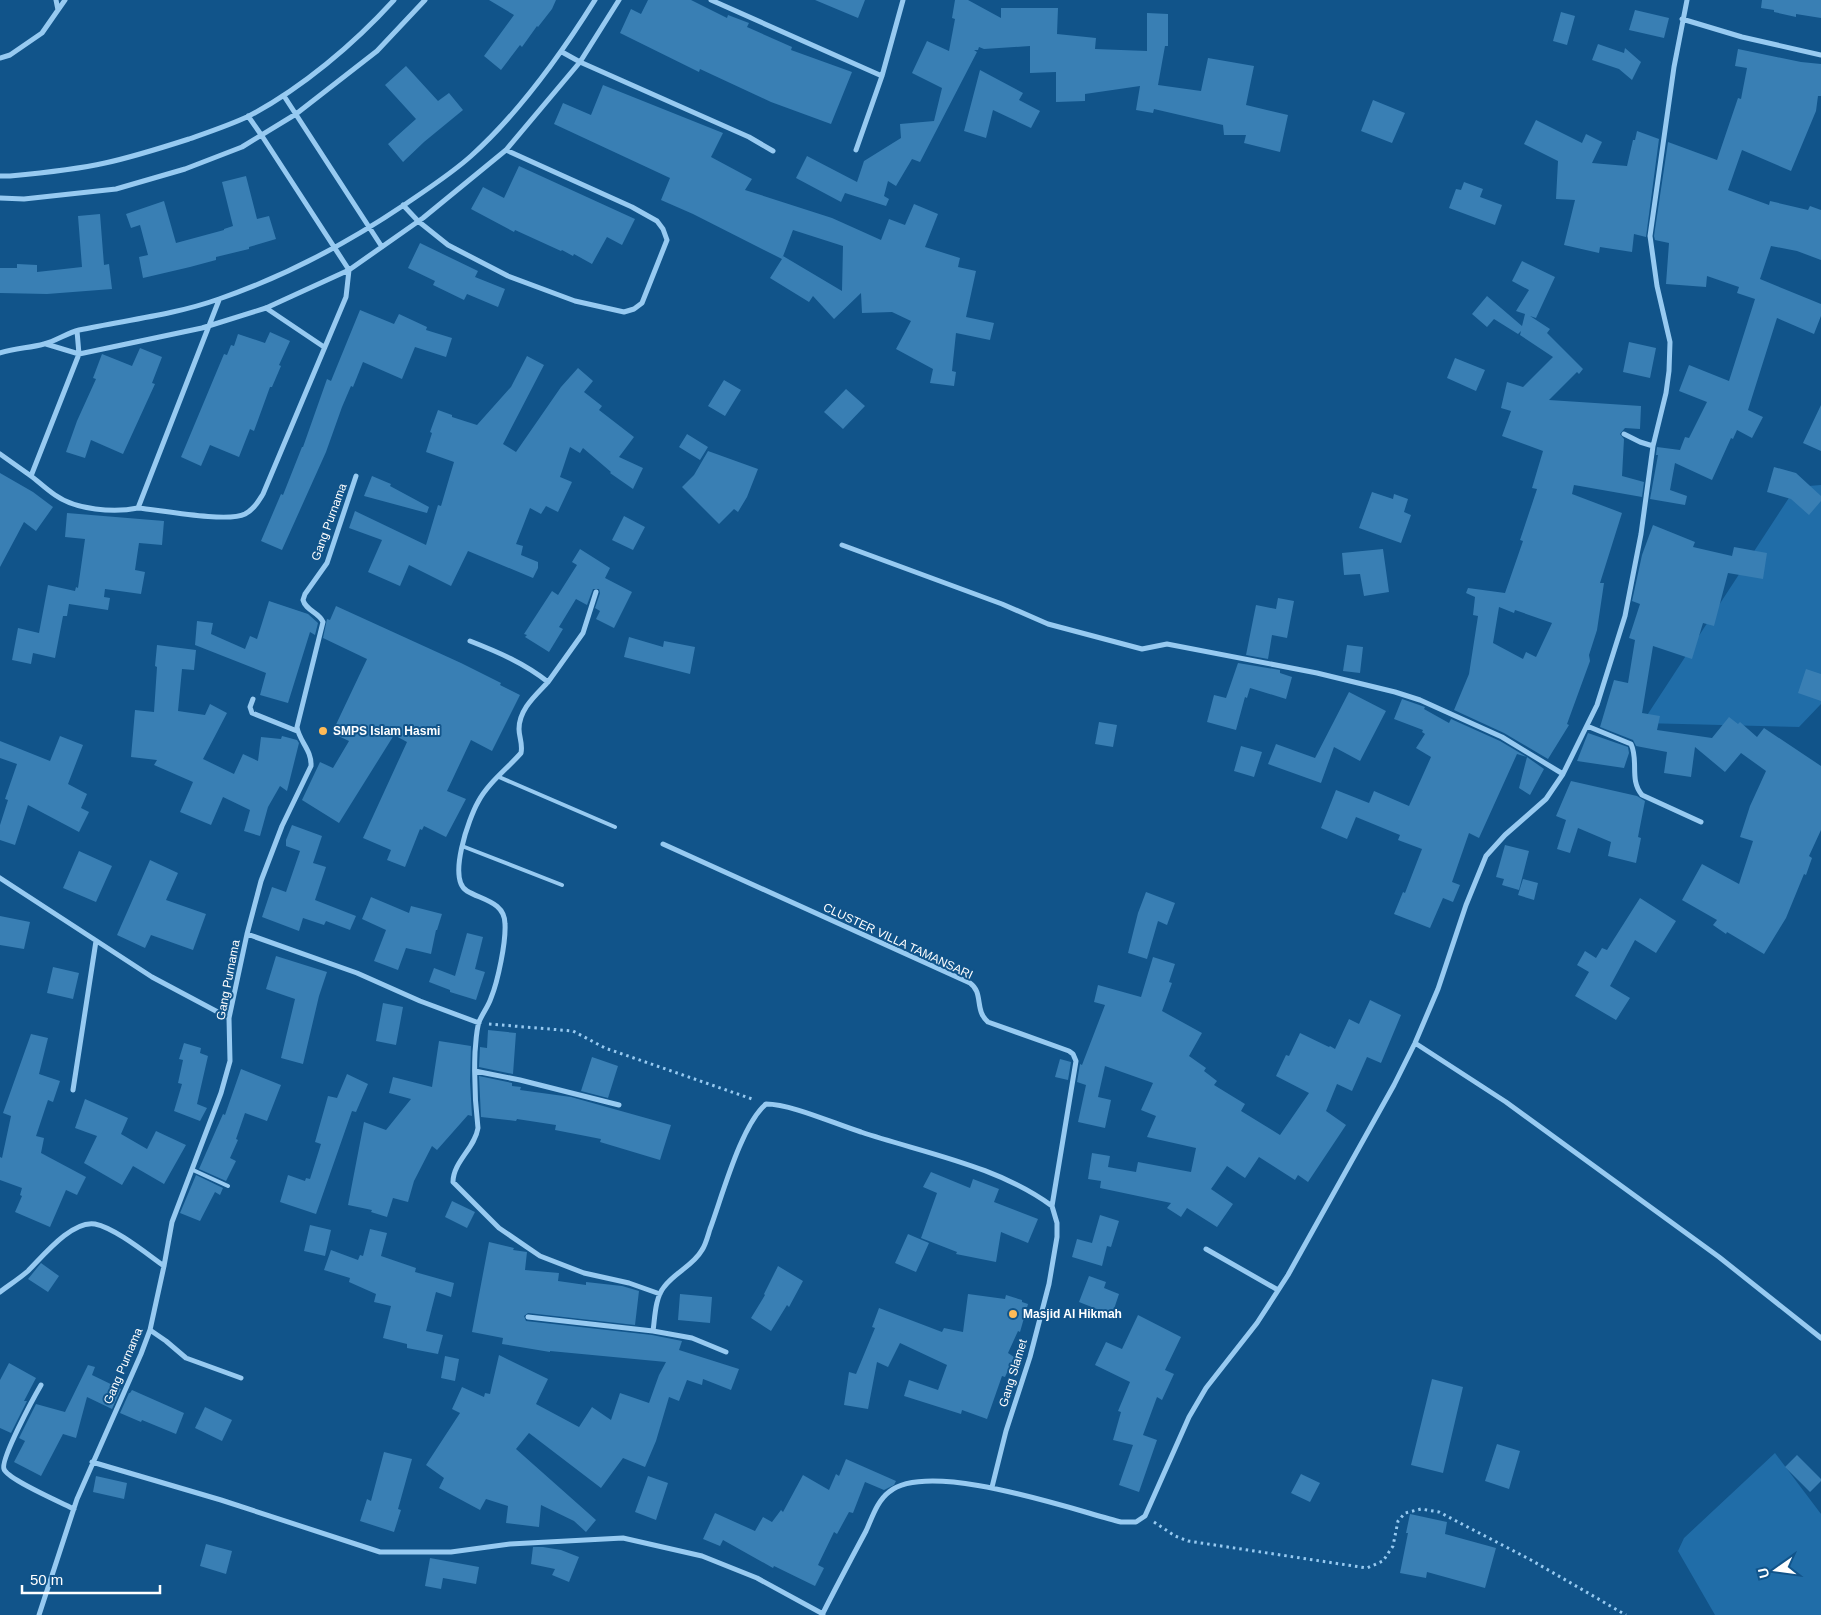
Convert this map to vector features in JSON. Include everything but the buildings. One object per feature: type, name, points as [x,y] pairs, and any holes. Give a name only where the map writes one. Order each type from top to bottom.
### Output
[{"type":"street","points":[[56,0],[58,10]]},
{"type":"street","points":[[0,58],[10,55],[42,33],[65,0]]},
{"type":"street","points":[[0,176],[103,164],[152,151],[248,116],[284,96],[371,25],[394,0]]},
{"type":"street","points":[[0,198],[24,199],[116,189],[186,169],[242,147],[296,114],[377,51],[425,0]]},
{"type":"street","points":[[0,353],[45,344],[77,331],[162,314],[219,300],[335,249],[403,205],[470,157],[502,126],[562,52],[595,0]]},
{"type":"street","points":[[45,344],[79,354],[209,326],[266,308],[349,270],[418,221],[506,150],[580,62],[619,0]]},
{"type":"street","points":[[711,0],[882,76]]},
{"type":"street","points":[[856,150],[882,76],[903,0]]},
{"type":"street","points":[[92,1462],[221,1500],[380,1552],[451,1552],[510,1544],[623,1538],[702,1556],[757,1578],[822,1614],[876,1509],[889,1492],[901,1486],[927,1480],[950,1481],[992,1488],[1121,1522],[1136,1522],[1145,1516],[1189,1417],[1206,1388],[1256,1323],[1278,1290],[1355,1158],[1415,1042],[1438,989],[1466,905],[1486,856],[1505,835],[1546,799],[1563,774],[1597,705],[1625,616],[1641,534],[1654,446],[1669,371],[1670,342],[1657,286],[1650,236],[1686,0]]},
{"type":"street","points":[[1682,19],[1742,37],[1821,55]]},
{"type":"street","points":[[562,52],[580,62],[749,137],[773,151]]},
{"type":"street","points":[[284,96],[382,247]]},
{"type":"street","points":[[0,454],[56,496],[85,507],[111,511],[125,511],[138,508],[195,515],[235,517],[253,509],[263,494],[346,297],[349,270],[248,116]]},
{"type":"street","points":[[403,205],[418,221],[448,245],[508,276],[576,302],[624,312],[634,309],[642,303],[667,240],[663,229],[657,222],[624,203],[506,150]]},
{"type":"street","points":[[138,508],[219,300]]},
{"type":"street","points":[[266,308],[324,347]]},
{"type":"street","points":[[31,476],[79,354],[77,331]]},
{"type":"street","points":[[1624,434],[1654,446]]},
{"type":"street","name":"Gang Purnama","points":[[39,1615],[74,1509],[92,1462],[150,1330],[172,1222],[221,1093],[230,1060],[229,1018],[247,934],[261,881],[282,826],[311,766],[308,748],[297,731],[323,622],[320,616],[305,607],[303,600],[305,594],[327,563],[356,476]]},
{"type":"street","points":[[842,545],[1002,604],[1048,624],[1133,647],[1142,649],[1167,644],[1178,645],[1317,673],[1395,692],[1442,709],[1502,737],[1563,774]]},
{"type":"street","points":[[596,592],[583,633],[548,682],[526,706],[519,724],[521,753],[478,802],[462,846],[459,866],[462,886],[466,891],[493,903],[501,911],[505,922],[504,939],[491,998],[479,1023],[475,1071],[478,1128],[474,1143],[462,1158],[453,1182],[499,1228],[540,1256],[584,1273],[660,1294]]},
{"type":"street","points":[[470,641],[528,666],[548,682]]},
{"type":"street","points":[[252,699],[250,707],[252,713],[297,731]]},
{"type":"street","points":[[1587,726],[1631,744],[1635,755],[1634,781],[1637,790],[1700,822]]},
{"type":"street","name":"CLUSTER VILLA TAMANSARI","points":[[663,844],[970,983],[977,991],[980,1012],[988,1022],[1039,1039],[1073,1054],[1076,1061],[1052,1206]]},
{"type":"street","points":[[0,878],[152,978],[229,1018]]},
{"type":"street","points":[[247,934],[357,973],[420,1001],[479,1023]]},
{"type":"street","points":[[73,1090],[96,941]]},
{"type":"street","points":[[1415,1042],[1506,1102],[1719,1257],[1821,1338]]},
{"type":"street","points":[[475,1071],[520,1080],[619,1106]]},
{"type":"street","points":[[653,1331],[656,1305],[660,1294],[665,1285],[688,1266],[702,1250],[739,1148],[754,1117],[766,1104],[799,1111],[948,1158],[987,1172],[1029,1191],[1052,1206]]},
{"type":"street","name":"Gang Slamet","points":[[992,1488],[1006,1431],[1030,1357],[1049,1284],[1057,1237],[1057,1223],[1052,1206]]},
{"type":"street","points":[[0,1292],[26,1272],[48,1249],[82,1224],[94,1224],[108,1228],[164,1266]]},
{"type":"street","points":[[1206,1249],[1278,1290]]},
{"type":"street","points":[[528,1317],[653,1331],[692,1338],[726,1352]]},
{"type":"street","points":[[150,1330],[166,1340],[186,1358],[241,1378]]},
{"type":"street","points":[[41,1385],[10,1448],[3,1464],[3,1469],[24,1485],[74,1509]]},
{"type":"lane","points":[[499,777],[615,827]]},
{"type":"lane","points":[[462,846],[562,885]]},
{"type":"lane","points":[[193,1170],[228,1186]]},
{"type":"path","points":[[479,1023],[573,1031],[605,1048],[766,1104]]},
{"type":"path","points":[[1145,1516],[1175,1536],[1188,1541],[1367,1568],[1383,1561],[1392,1546],[1398,1521],[1405,1513],[1422,1509],[1439,1512],[1532,1560],[1626,1615]]},
{"type":"shaded area","points":[[1821,485],[1821,704],[1799,727],[1642,723],[1796,487]]},
{"type":"shaded area","points":[[1775,1453],[1821,1514],[1821,1615],[1715,1615],[1678,1551],[1684,1538]]},
{"type":"place","name":"SMPS Islam Hasmi","points":[[323,731]]},
{"type":"place","name":"Masjid Al Hikmah","points":[[1013,1314]]}]
